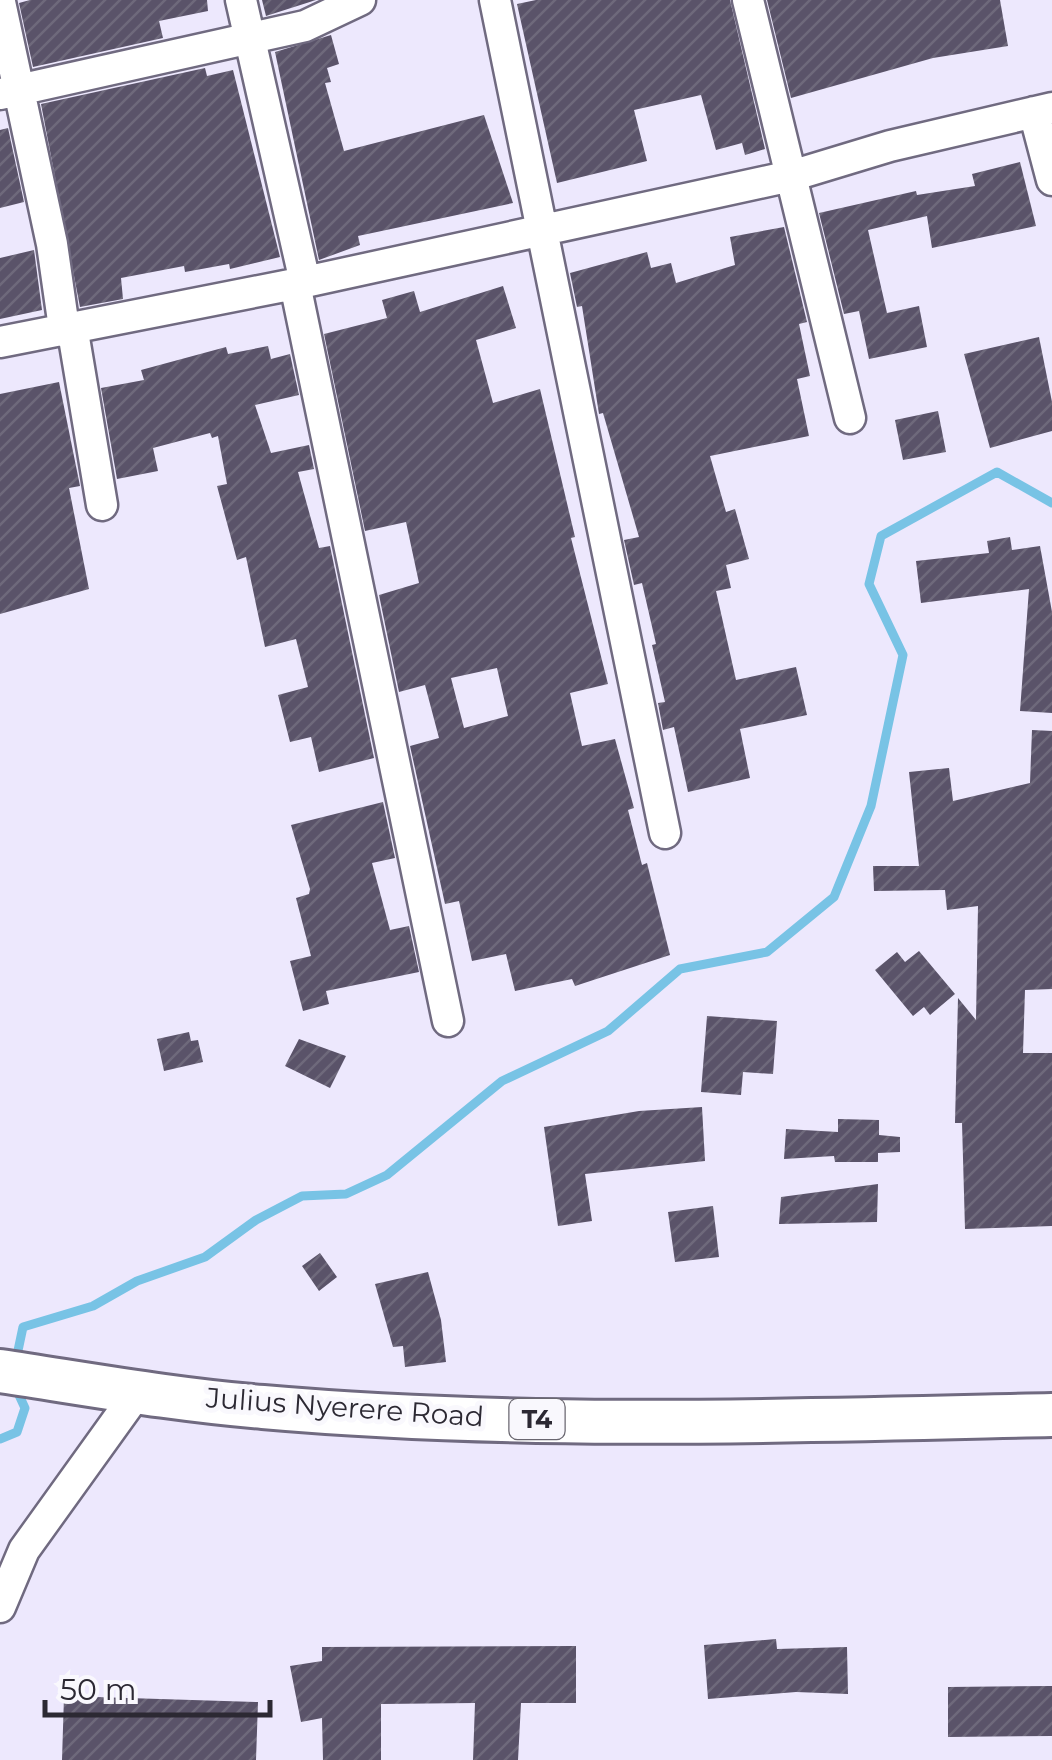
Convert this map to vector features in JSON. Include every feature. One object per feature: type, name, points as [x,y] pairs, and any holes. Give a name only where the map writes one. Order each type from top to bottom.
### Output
[{"type":"highway","name":"Julius Nyerere Road","points":[[12,1372],[262,1407],[520,1418],[754,1422],[1052,1415]]},
{"type":"street","points":[[241,0],[448,1021]]},
{"type":"street","points":[[9,92],[248,35],[305,26],[360,0]]},
{"type":"street","points":[[495,0],[666,832]]},
{"type":"street","points":[[748,0],[850,418]]},
{"type":"street","points":[[0,2],[9,92],[52,244],[102,506]]},
{"type":"street","points":[[0,342],[300,283],[791,176],[890,146],[1043,110],[1052,180]]},
{"type":"street","points":[[0,1607],[24,1550],[139,1390]]},
{"type":"building","points":[[207,0],[208,11],[159,21],[163,38],[33,67],[19,3]]},
{"type":"building","points":[[262,0],[316,0],[266,16]]},
{"type":"building","points":[[536,0],[730,0],[765,149],[745,155],[742,143],[716,150],[701,95],[634,110],[647,161],[557,183],[517,4]]},
{"type":"building","points":[[767,0],[1000,0],[1008,46],[933,58],[791,98]]},
{"type":"building","points":[[331,35],[339,64],[327,68],[331,82],[325,83],[344,151],[484,115],[513,203],[358,236],[360,245],[319,260],[275,52]]},
{"type":"building","points":[[205,68],[207,76],[233,70],[280,257],[230,269],[229,264],[185,272],[184,266],[121,278],[123,299],[80,307],[41,104]]},
{"type":"building","points":[[8,128],[24,202],[0,208],[0,130]]},
{"type":"building","points":[[1020,162],[1036,226],[932,248],[927,216],[868,230],[887,313],[919,306],[927,347],[869,359],[859,311],[844,314],[819,213],[916,191],[917,195],[975,186],[972,174]]},
{"type":"building","points":[[784,227],[807,322],[799,324],[810,376],[797,379],[809,436],[710,456],[726,512],[735,509],[749,559],[726,565],[731,588],[716,591],[736,680],[796,667],[807,715],[740,729],[750,778],[688,792],[674,727],[663,730],[658,703],[665,702],[652,645],[656,644],[642,583],[634,585],[624,540],[639,537],[603,413],[599,414],[582,306],[577,307],[570,273],[647,252],[651,268],[671,263],[676,283],[735,265],[730,237]]},
{"type":"building","points":[[34,250],[42,310],[0,319],[0,258]]},
{"type":"building","points":[[503,286],[516,328],[476,340],[493,403],[540,389],[575,537],[571,538],[608,684],[570,693],[582,746],[615,739],[634,808],[628,810],[642,865],[647,863],[670,955],[575,986],[572,979],[515,991],[506,954],[472,961],[459,901],[445,904],[410,746],[439,738],[425,685],[399,692],[379,595],[419,583],[406,522],[365,531],[324,334],[387,318],[382,300],[414,291],[420,312]],"holes":[[[497,668],[508,716],[464,728],[451,678]]]},
{"type":"building","points":[[1039,337],[1052,402],[1052,431],[990,448],[964,354]]},
{"type":"building","points":[[268,346],[271,359],[290,354],[299,395],[255,405],[271,453],[309,445],[314,469],[298,472],[319,548],[330,546],[374,758],[319,772],[311,737],[290,742],[278,695],[308,687],[296,639],[265,647],[246,557],[237,560],[217,486],[227,484],[218,436],[212,438],[210,433],[153,448],[158,471],[117,479],[101,388],[144,380],[141,370],[226,347],[228,354]]},
{"type":"building","points":[[59,382],[80,486],[69,488],[89,589],[0,614],[0,394]]},
{"type":"building","points":[[938,411],[946,452],[903,460],[895,420]]},
{"type":"building","points":[[1010,537],[1012,550],[1040,546],[1052,612],[1052,713],[1020,711],[1029,589],[921,603],[916,561],[989,553],[987,541]]},
{"type":"building","points":[[1032,730],[1052,731],[1052,989],[1025,990],[1023,1053],[1052,1053],[1052,1226],[965,1229],[962,1123],[955,1123],[958,998],[976,1020],[978,906],[947,910],[945,890],[874,891],[873,866],[919,866],[909,772],[949,768],[953,801],[1030,783]]},
{"type":"building","points":[[383,802],[395,858],[372,863],[390,930],[409,926],[419,972],[326,991],[329,1004],[303,1011],[290,961],[311,956],[296,898],[309,894],[310,889],[291,825]]},
{"type":"building","points":[[919,951],[955,994],[930,1015],[924,1007],[913,1016],[875,970],[897,952],[905,962]]},
{"type":"building","points":[[707,1016],[777,1021],[773,1074],[743,1072],[741,1095],[701,1092]]},
{"type":"building","points":[[189,1032],[191,1041],[198,1040],[203,1062],[164,1071],[157,1039]]},
{"type":"building","points":[[299,1039],[346,1056],[330,1088],[285,1066]]},
{"type":"building","points":[[702,1107],[705,1161],[585,1174],[592,1221],[558,1226],[544,1127],[639,1111]]},
{"type":"building","points":[[838,1119],[879,1120],[879,1135],[900,1137],[900,1152],[878,1153],[878,1162],[835,1162],[834,1156],[784,1159],[786,1129],[838,1132]]},
{"type":"building","points":[[878,1184],[877,1222],[779,1224],[781,1197]]},
{"type":"building","points":[[713,1206],[719,1257],[675,1262],[668,1212]]},
{"type":"building","points":[[320,1253],[337,1277],[319,1291],[302,1266]]},
{"type":"building","points":[[428,1272],[441,1320],[446,1362],[405,1367],[403,1346],[393,1347],[375,1284]]},
{"type":"building","points":[[776,1639],[777,1649],[847,1647],[848,1694],[796,1692],[708,1699],[704,1645]]},
{"type":"building","points":[[576,1646],[576,1703],[521,1703],[518,1760],[473,1760],[475,1703],[381,1704],[381,1760],[323,1760],[322,1718],[301,1722],[290,1666],[322,1661],[322,1647]]},
{"type":"building","points":[[1052,1686],[1052,1736],[948,1737],[948,1687]]},
{"type":"building","points":[[64,1696],[258,1702],[256,1760],[62,1760]]},
{"type":"waterway","points":[[16,1360],[23,1327],[93,1306],[137,1281],[205,1257],[256,1220],[302,1196],[346,1194],[387,1175],[502,1081],[608,1031],[680,969],[767,952],[834,897],[871,806],[903,655],[869,584],[881,536],[997,472],[1052,503]]},
{"type":"waterway","points":[[0,1439],[17,1432],[25,1408],[14,1384]]}]
